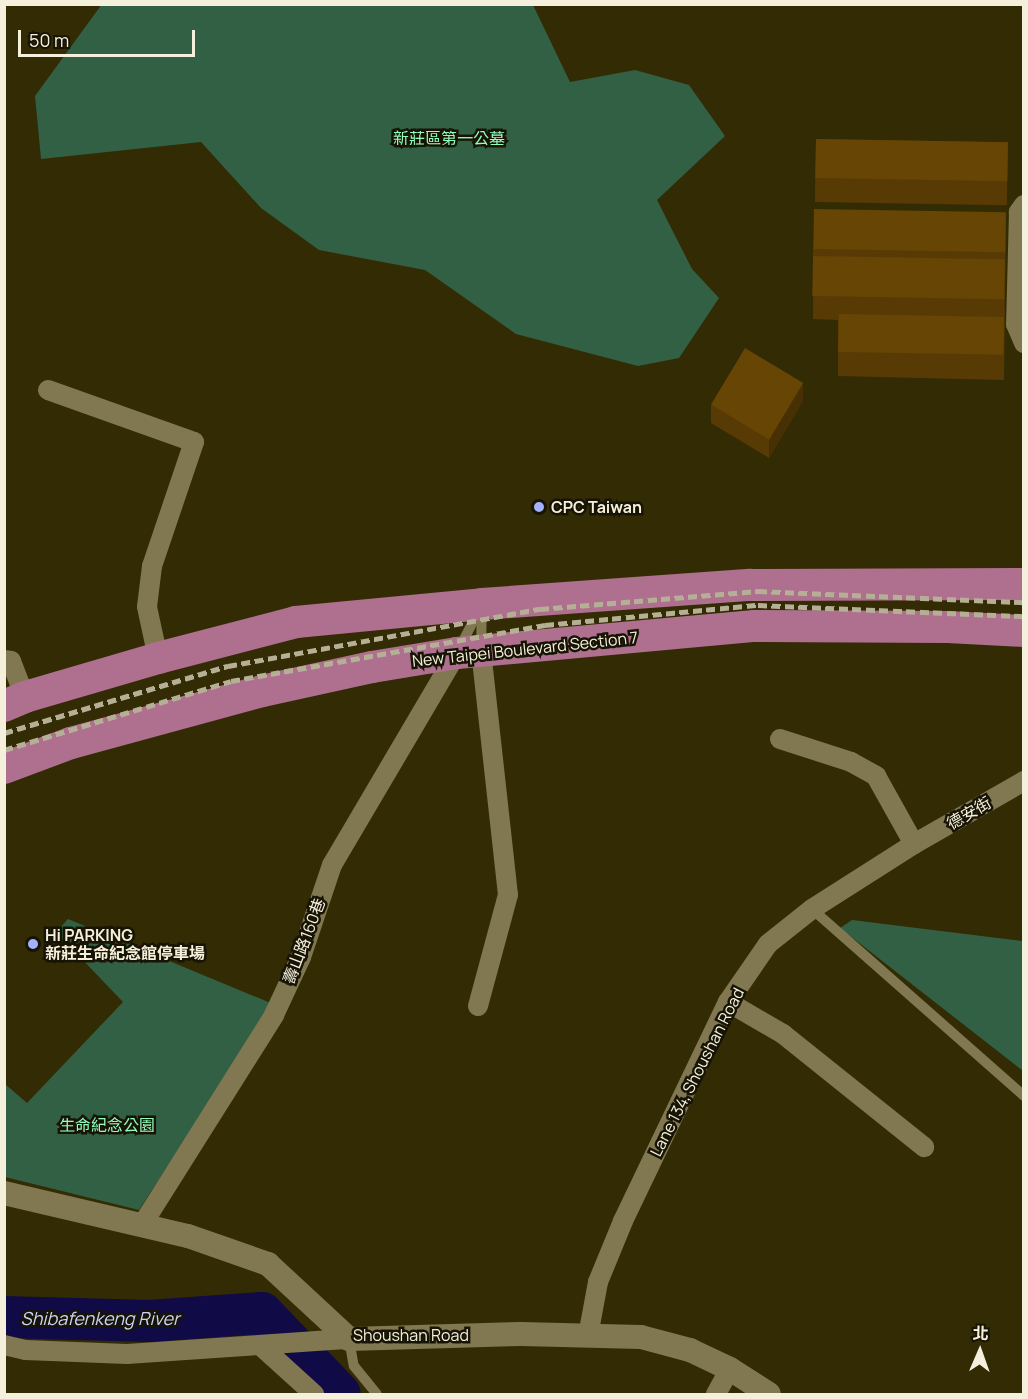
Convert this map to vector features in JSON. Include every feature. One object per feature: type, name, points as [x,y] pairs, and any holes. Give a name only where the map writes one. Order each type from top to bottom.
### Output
[{"type":"main road","points":[[15,702],[158,658],[296,622],[482,604],[750,585],[1023,584]]},
{"type":"main road","name":"New Taipei Boulevard Section 7","points":[[4,768],[71,743],[262,692],[372,667],[469,652],[754,626],[948,627],[1023,631]]},
{"type":"street","points":[[1023,205],[1019,212],[1016,324],[1023,343]]},
{"type":"street","points":[[48,390],[194,442],[152,566],[147,607],[158,658]]},
{"type":"street","points":[[469,652],[508,895],[478,1006]]},
{"type":"street","name":"壽山路160巷","points":[[142,1225],[274,1015],[302,957],[332,865],[469,652]]},
{"type":"street","points":[[4,660],[11,661],[15,702]]},
{"type":"street","points":[[780,739],[851,762],[876,776],[914,844]]},
{"type":"street","name":"德安街","points":[[914,844],[1023,781]]},
{"type":"street","name":"Lane 134, Shoushan Road","points":[[588,1336],[598,1282],[623,1221],[728,1002],[768,944],[812,909],[914,844]]},
{"type":"street","points":[[728,1002],[783,1034],[924,1147]]},
{"type":"street","name":"Shoushan Road","points":[[4,1193],[188,1236],[268,1264],[342,1339],[521,1334],[642,1337],[690,1350],[730,1369],[769,1395]]},
{"type":"street","points":[[4,1345],[25,1350],[127,1354],[342,1339]]},
{"type":"street","points":[[262,1346],[314,1395]]},
{"type":"street","points":[[716,1395],[730,1369]]},
{"type":"lane","points":[[469,652],[482,604]]},
{"type":"lane","points":[[469,652],[482,604]]},
{"type":"lane","points":[[812,909],[1023,1096]]},
{"type":"lane","points":[[342,1339],[354,1366],[377,1395]]},
{"type":"green space","name":"新莊區第一公墓","points":[[102,4],[533,5],[570,82],[635,70],[689,85],[725,136],[657,200],[692,269],[719,298],[679,358],[638,366],[516,334],[425,270],[319,250],[261,208],[201,142],[41,159],[35,96]]},
{"type":"green space","name":"生命紀念公園","points":[[68,919],[273,1004],[139,1210],[5,1177],[5,1084],[27,1103],[123,1002],[56,932]]},
{"type":"green space","points":[[852,920],[1023,941],[1023,1071],[840,928]]},
{"type":"building","points":[[816,139],[1008,142],[1007,181],[815,178]]},
{"type":"building","points":[[814,209],[1006,212],[1005,252],[813,249]]},
{"type":"building","points":[[813,256],[1005,259],[1004,299],[812,296]]},
{"type":"building","points":[[839,314],[1004,317],[1003,355],[838,352]]},
{"type":"building","points":[[745,348],[803,383],[769,440],[711,405]]},
{"type":"waterway","name":"Shibafenkeng River","points":[[4,1317],[150,1321],[262,1313],[340,1394]]},
{"type":"railway","points":[[4,733],[228,666],[540,609],[758,591],[1024,602]]},
{"type":"railway","points":[[4,750],[231,681],[545,625],[758,605],[1024,616]]},
{"type":"place","name":"CPC Taiwan","points":[[539,507]]},
{"type":"place","name":"Hi PARKING 新莊生命紀念館停車場","points":[[33,944]]}]
